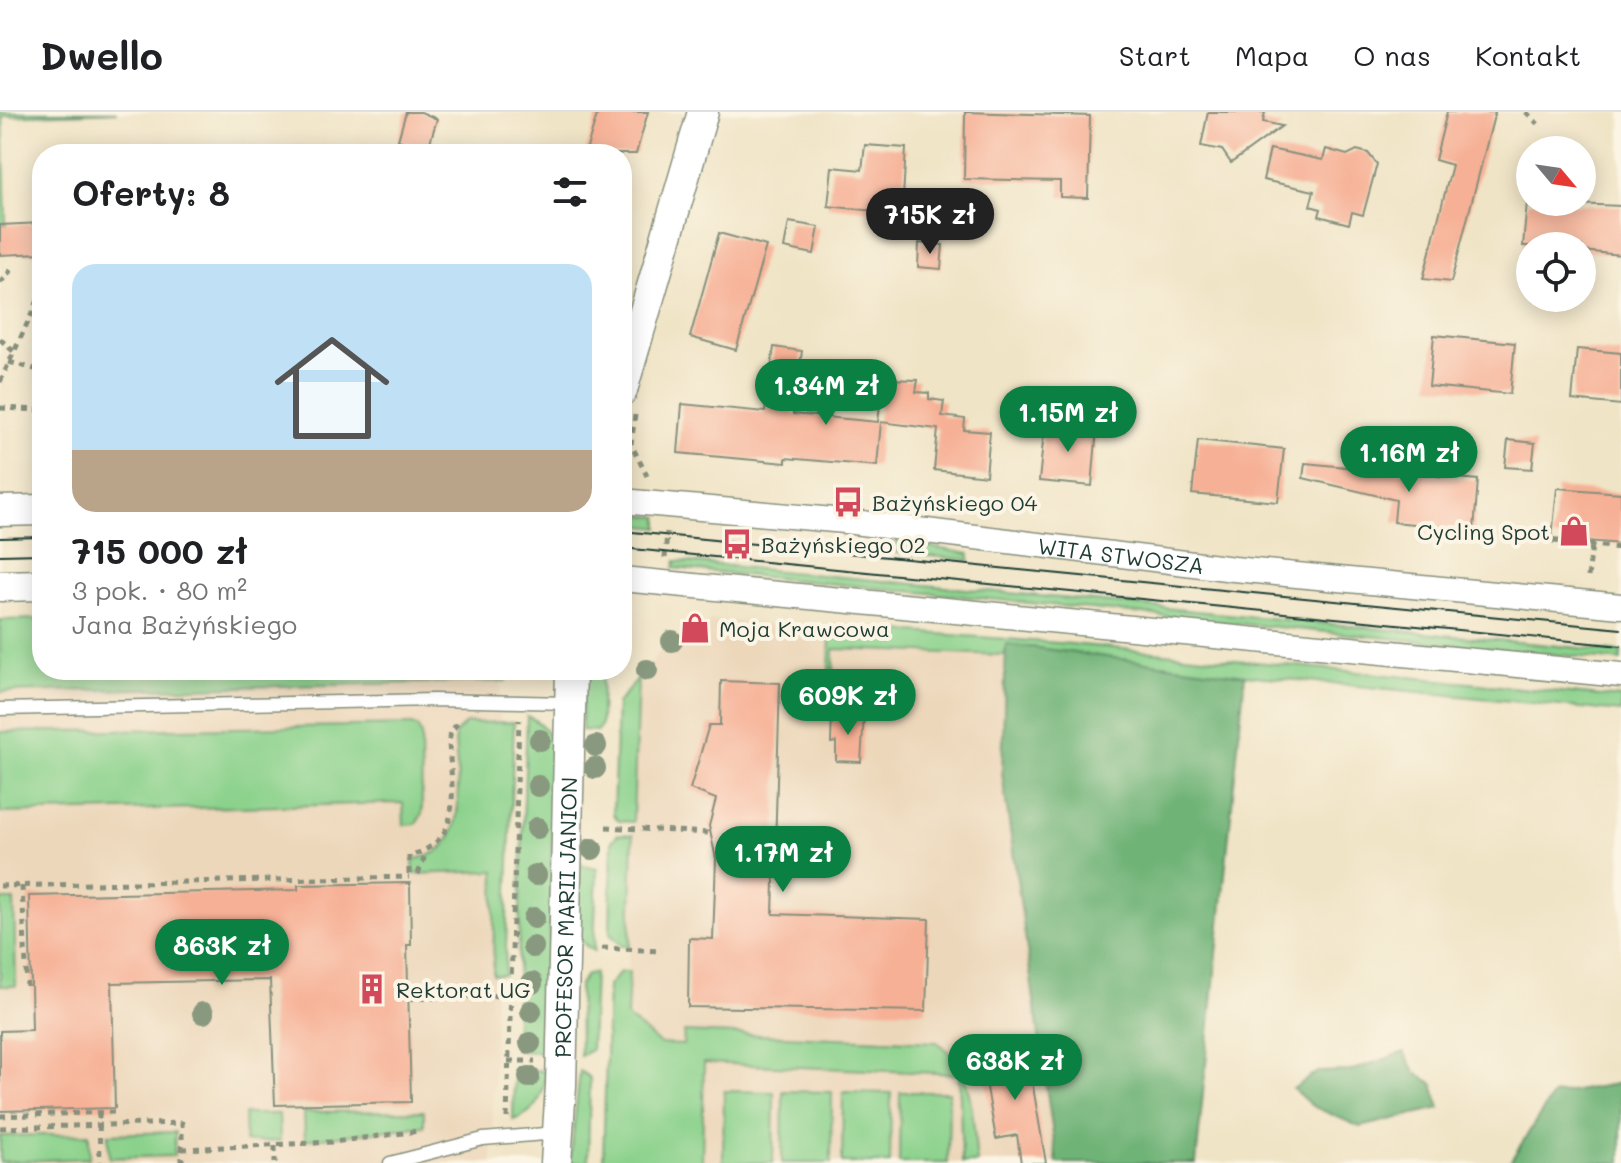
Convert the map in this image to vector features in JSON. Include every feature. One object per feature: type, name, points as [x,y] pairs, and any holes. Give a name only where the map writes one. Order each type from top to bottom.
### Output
[{"type":"street","points":[[632,356],[703,112]]},
{"type":"street","name":"WITA STWOSZA","points":[[632,502],[845,521],[1234,569],[1621,606]]},
{"type":"street","points":[[0,511],[32,510]]},
{"type":"street","points":[[632,580],[1621,675]]},
{"type":"street","points":[[0,586],[32,585]]},
{"type":"street","name":"PROFESOR MARII JANION","points":[[556,1148],[571,680]]},
{"type":"lane","points":[[0,709],[519,700],[570,703]]},
{"type":"lane","points":[[391,1163],[483,1139],[506,1137],[556,1148]]},
{"type":"path","points":[[1526,112],[1538,124]]},
{"type":"path","points":[[0,283],[11,270]]},
{"type":"path","points":[[0,382],[32,313]]},
{"type":"path","points":[[0,339],[14,352]]},
{"type":"path","points":[[9,362],[32,368]]},
{"type":"path","points":[[0,408],[32,410]]},
{"type":"path","points":[[632,446],[647,476],[673,487],[662,581]]},
{"type":"path","points":[[1553,541],[1621,548]]},
{"type":"path","points":[[1588,577],[1592,545]]},
{"type":"path","points":[[506,1137],[520,680]]},
{"type":"path","points":[[0,886],[409,876],[409,856],[426,852],[439,843],[452,814],[449,742],[451,731],[461,720]]},
{"type":"path","points":[[606,827],[709,833]]},
{"type":"path","points":[[418,874],[426,852]]},
{"type":"path","points":[[22,886],[27,986]]},
{"type":"path","points":[[602,948],[662,951]]},
{"type":"path","points":[[408,999],[510,995]]},
{"type":"path","points":[[0,1116],[115,1112]]},
{"type":"path","points":[[99,1113],[100,1163]]},
{"type":"path","points":[[494,1117],[507,1114]]},
{"type":"path","points":[[0,1128],[182,1123],[182,1163]]},
{"type":"path","points":[[182,1149],[380,1138],[424,1130],[424,1126]]},
{"type":"path","points":[[275,1146],[275,1163]]},
{"type":"shaded area","points":[[709,620],[1006,644],[1002,773],[1057,1163],[622,1163],[638,678],[671,638],[708,640]]},
{"type":"shaded area","points":[[0,626],[32,660],[32,680],[501,680],[492,1163],[0,1163]]},
{"type":"green space","points":[[0,112],[117,112],[3,116],[6,224],[0,225]]},
{"type":"green space","points":[[632,514],[659,517],[659,528],[632,525]]},
{"type":"green space","points":[[897,541],[970,554],[970,560],[896,553]]},
{"type":"green space","points":[[676,561],[1621,652],[1621,661],[674,568]]},
{"type":"green space","points":[[32,619],[32,680],[506,681],[0,692],[0,620]]},
{"type":"green space","points":[[830,626],[1072,644],[1621,698],[1621,712],[1245,675],[1006,644],[1005,655],[834,649],[833,685],[829,683]]},
{"type":"green space","points":[[1006,644],[1245,675],[1196,1163],[1057,1163],[1002,773]]},
{"type":"green space","points":[[638,678],[633,822],[619,821],[613,814],[617,704]]},
{"type":"green space","points":[[583,680],[602,680],[601,725],[597,731],[582,730]]},
{"type":"green space","points":[[527,716],[548,733],[554,760],[546,1052],[519,1051],[515,1047]]},
{"type":"green space","points":[[514,722],[505,975],[493,975],[495,871],[414,874],[413,860],[438,851],[448,841],[454,828],[458,797],[455,734],[466,723]]},
{"type":"green space","points":[[412,725],[418,728],[421,735],[422,814],[416,824],[404,825],[403,803],[0,813],[0,732]]},
{"type":"green space","points":[[618,834],[633,835],[630,946],[622,946],[610,934],[612,841]]},
{"type":"green space","points":[[578,864],[597,868],[594,951],[585,945],[575,925]]},
{"type":"green space","points":[[0,900],[14,900],[16,986],[0,986]]},
{"type":"green space","points":[[620,972],[629,972],[627,1017],[660,1044],[683,1045],[684,1032],[937,1042],[959,1066],[970,1096],[977,1163],[962,1163],[959,1074],[704,1063],[702,1163],[603,1163],[608,986]]},
{"type":"green space","points":[[594,973],[591,1050],[580,1056],[579,985],[586,975]]},
{"type":"green space","points":[[1404,1052],[1415,1072],[1433,1084],[1440,1108],[1360,1127],[1312,1106],[1293,1089],[1317,1072],[1350,1071]]},
{"type":"green space","points":[[521,1069],[545,1071],[544,1080],[538,1102],[522,1117],[513,1120],[514,1078]]},
{"type":"green space","points":[[580,1071],[590,1078],[588,1163],[570,1163]]},
{"type":"green space","points":[[1621,1083],[1621,1163],[1509,1163],[1553,1095]]},
{"type":"green space","points":[[724,1091],[774,1092],[773,1163],[723,1163]]},
{"type":"green space","points":[[783,1091],[832,1092],[831,1163],[782,1163]]},
{"type":"green space","points":[[843,1092],[891,1093],[890,1163],[842,1163]]},
{"type":"green space","points":[[900,1092],[949,1092],[948,1163],[899,1163]]},
{"type":"green space","points":[[424,1111],[424,1126],[305,1140],[304,1112]]},
{"type":"green space","points":[[244,1114],[279,1114],[280,1141],[245,1142]]},
{"type":"green space","points":[[175,1132],[174,1156],[109,1158],[108,1134]]},
{"type":"green space","points":[[89,1134],[89,1158],[0,1162],[0,1136]]},
{"type":"building","points":[[406,112],[421,112],[437,119],[430,144],[398,140]]},
{"type":"building","points":[[598,112],[648,112],[636,154],[632,154],[632,144],[588,144]]},
{"type":"building","points":[[965,112],[1090,116],[1088,198],[1060,197],[1060,181],[964,179]]},
{"type":"building","points":[[1208,112],[1265,112],[1263,122],[1282,126],[1231,163],[1222,150],[1201,146]]},
{"type":"building","points":[[1447,112],[1495,112],[1451,282],[1423,279],[1452,165],[1435,160]]},
{"type":"building","points":[[865,145],[906,148],[902,214],[828,206],[832,167],[862,170]]},
{"type":"building","points":[[1270,149],[1323,160],[1326,149],[1347,155],[1357,150],[1368,153],[1377,164],[1363,215],[1352,212],[1349,224],[1319,216],[1321,209],[1310,206],[1314,191],[1263,180]]},
{"type":"building","points":[[1596,205],[1621,206],[1621,255],[1596,252],[1596,232],[1524,232],[1526,216],[1596,216]]},
{"type":"building","points":[[789,222],[819,227],[814,254],[784,248]]},
{"type":"building","points":[[32,223],[32,253],[0,255],[0,225]]},
{"type":"building","points":[[719,233],[766,246],[736,350],[690,337]]},
{"type":"building","points":[[919,243],[943,245],[941,269],[918,267]]},
{"type":"building","points":[[1434,335],[1515,343],[1510,394],[1429,386]]},
{"type":"building","points":[[774,347],[802,351],[793,414],[878,422],[883,379],[918,380],[916,392],[929,393],[929,399],[944,401],[942,416],[965,419],[964,430],[990,432],[986,476],[934,470],[938,429],[881,422],[877,466],[786,458],[786,463],[678,453],[682,404],[765,412]]},
{"type":"building","points":[[1577,349],[1621,353],[1621,405],[1572,400]]},
{"type":"building","points":[[1045,422],[1097,428],[1092,486],[1039,481]]},
{"type":"building","points":[[1198,440],[1284,449],[1278,502],[1192,494]]},
{"type":"building","points":[[1508,440],[1535,443],[1532,469],[1505,467]]},
{"type":"building","points":[[1305,463],[1478,480],[1474,530],[1394,522],[1396,500],[1303,478]]},
{"type":"building","points":[[1557,488],[1621,493],[1621,544],[1552,538]]},
{"type":"building","points":[[721,681],[780,683],[773,914],[929,919],[926,1011],[688,1007],[689,938],[713,939],[716,859],[709,826],[716,799],[690,789],[709,725],[720,725]]},
{"type":"building","points":[[832,714],[864,715],[861,762],[836,761],[836,742],[831,743]]},
{"type":"building","points":[[410,883],[411,945],[407,945],[411,1102],[275,1105],[270,980],[112,983],[115,1108],[0,1111],[0,1031],[32,1030],[29,896],[298,890],[298,885]]},
{"type":"building","points":[[1032,1050],[1036,1075],[1031,1075],[1046,1163],[1021,1163],[1017,1135],[996,1139],[986,1082],[984,1057]]},
{"type":"tram line","points":[[632,532],[1621,629]]},
{"type":"tram line","points":[[0,538],[32,537]]},
{"type":"tram line","points":[[632,549],[1621,646]]},
{"type":"tram line","points":[[0,555],[32,554]]},
{"type":"place","name":"Bażyńskiego 04","points":[[848,502]]},
{"type":"place","name":"Cycling Spot","points":[[1574,531]]},
{"type":"place","name":"Bażyńskiego 02","points":[[737,544]]},
{"type":"place","name":"Moja Krawcowa","points":[[695,628]]},
{"type":"place","name":"Rektorat UG","points":[[372,989]]}]
